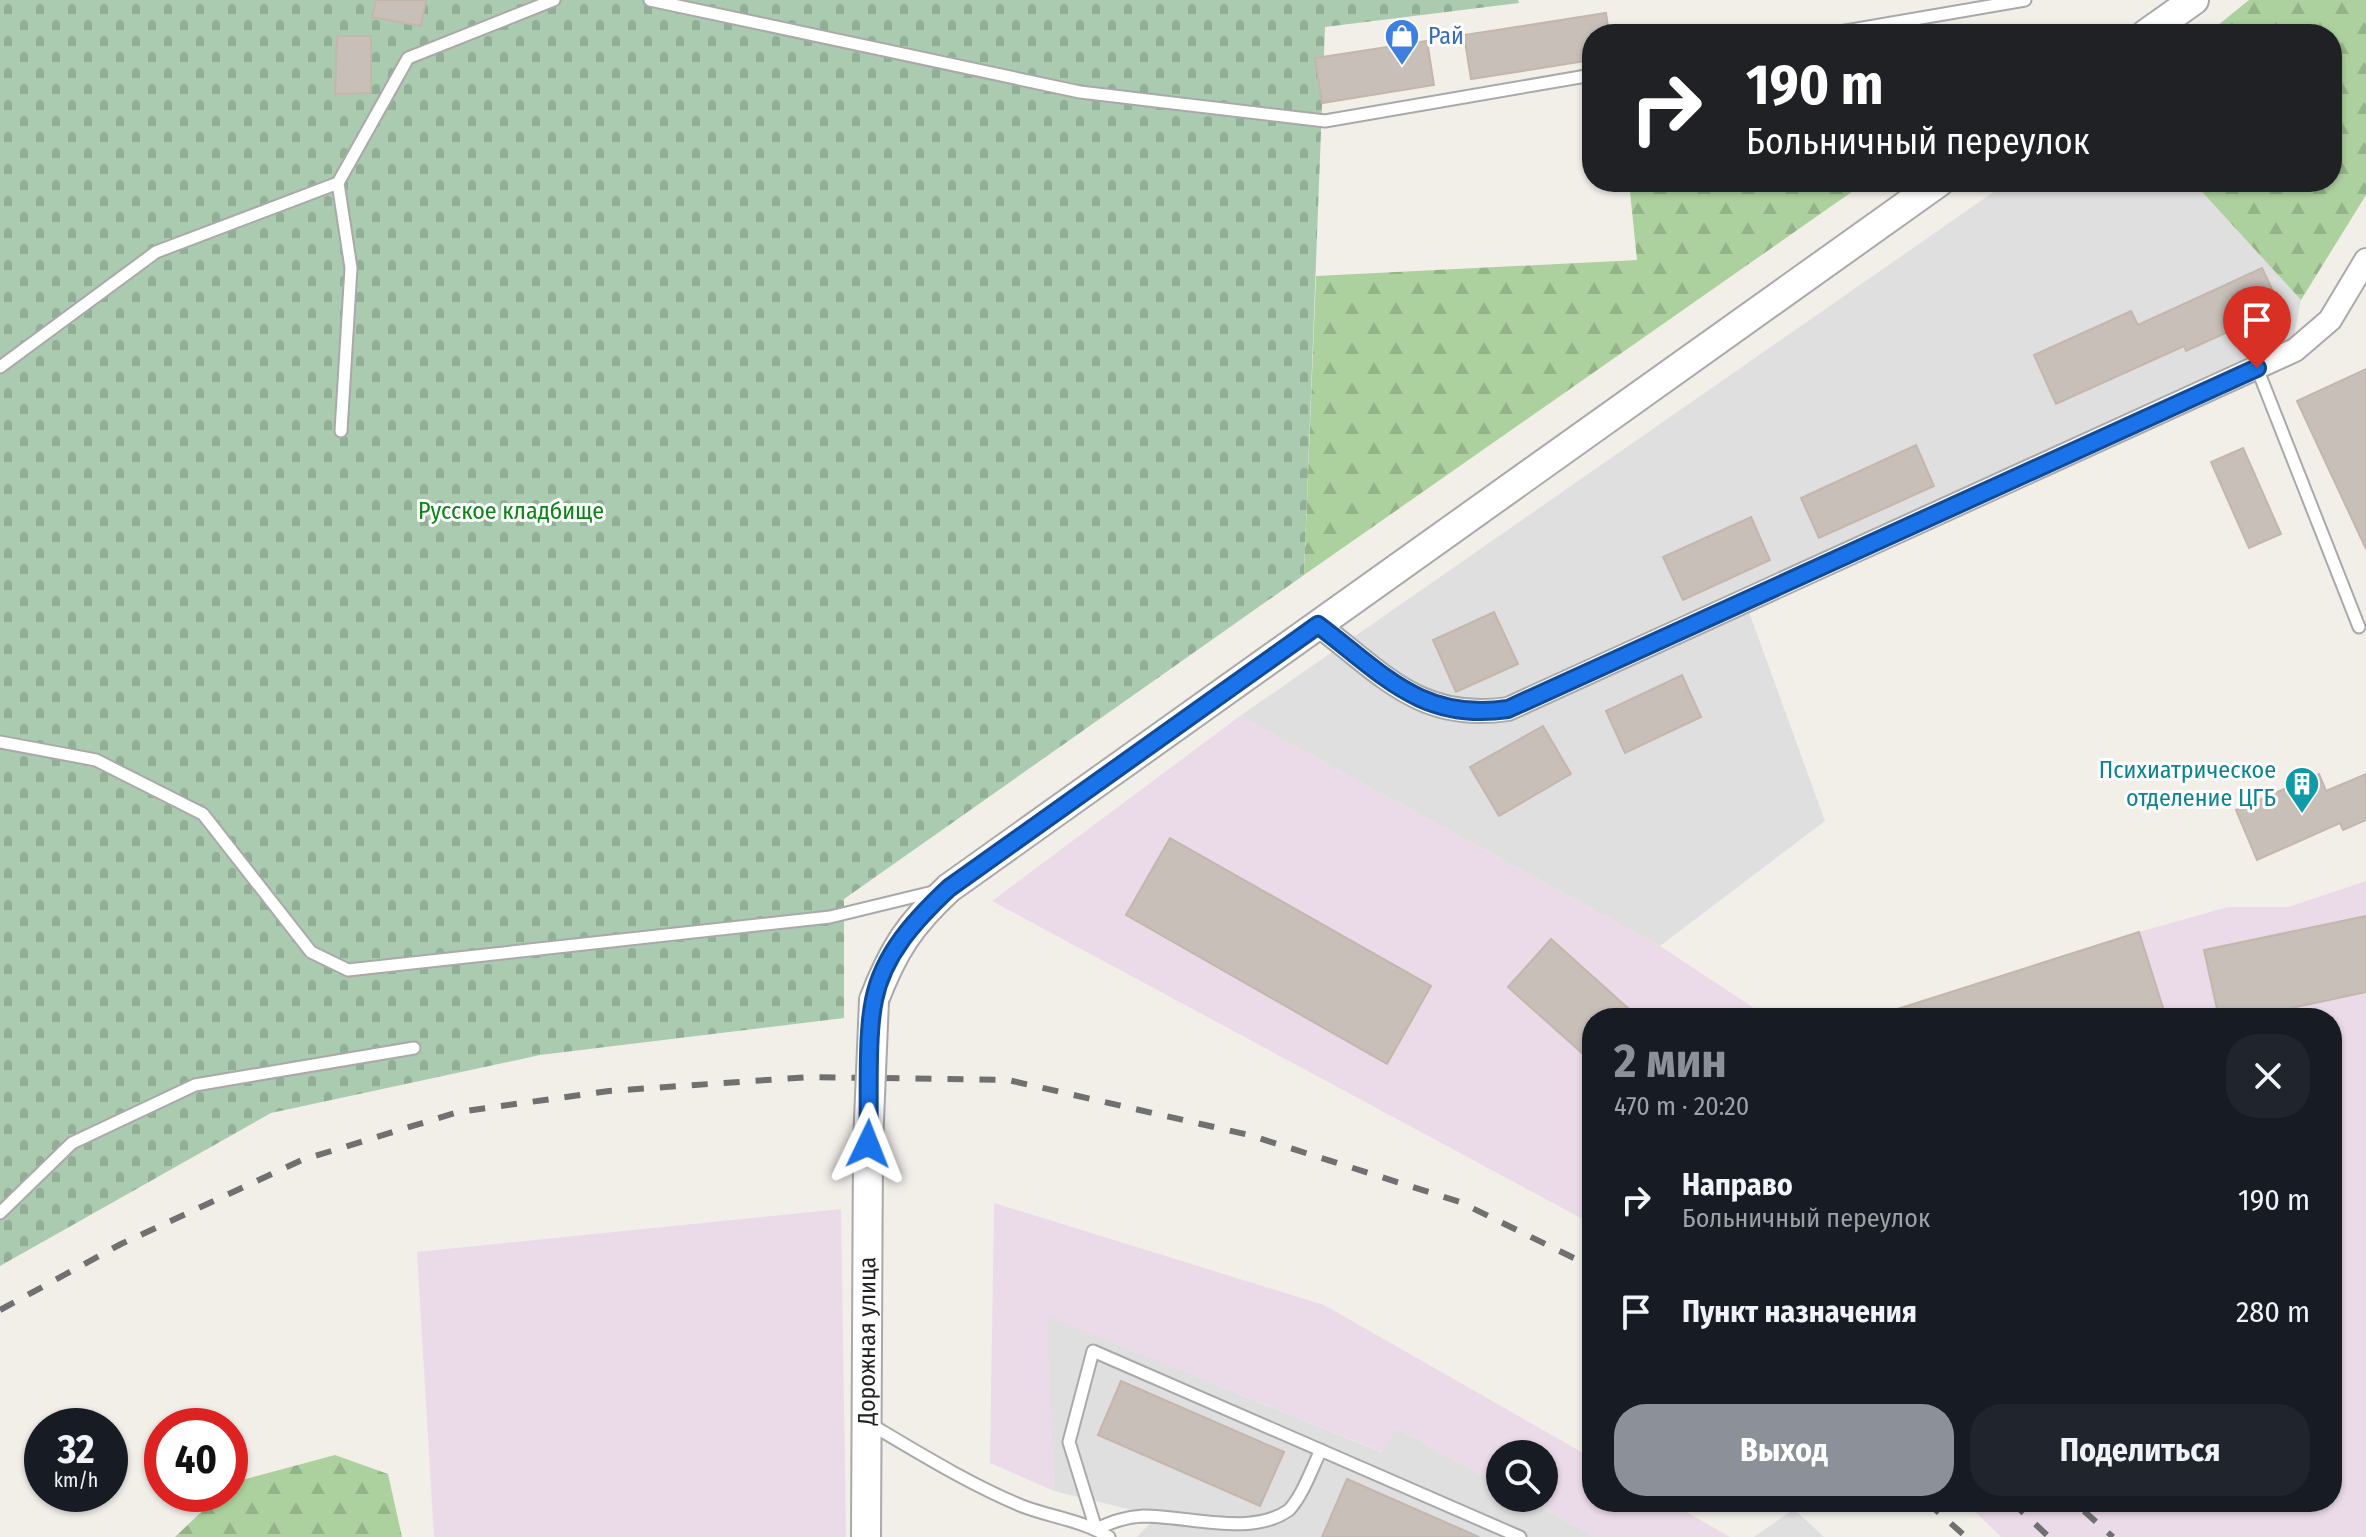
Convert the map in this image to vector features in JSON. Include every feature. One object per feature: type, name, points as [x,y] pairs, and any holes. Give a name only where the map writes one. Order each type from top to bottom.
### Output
[{"type":"street","points":[[2160,24],[2194,0]]},
{"type":"street","name":"Дорожная улица","points":[[866,1537],[869,1424],[868,1144],[874,1000],[890,957],[906,932],[949,888],[1925,192]]},
{"type":"street","points":[[1318,625],[1421,702],[1449,711],[1478,714],[1508,709],[2295,350],[2330,320],[2366,260]]},
{"type":"lane","points":[[341,431],[351,268],[338,183],[408,58],[554,0]]},
{"type":"lane","points":[[650,0],[1080,92],[1325,121],[1582,77]]},
{"type":"lane","points":[[1886,24],[2025,0]]},
{"type":"lane","points":[[0,367],[156,252],[338,183]]},
{"type":"lane","points":[[2257,368],[2359,627]]},
{"type":"lane","points":[[0,742],[96,760],[203,814],[311,952],[348,970],[830,917],[949,888]]},
{"type":"lane","points":[[0,1213],[72,1143],[195,1085],[414,1048]]},
{"type":"lane","points":[[1096,1529],[1069,1442],[1093,1351],[1520,1537]]},
{"type":"lane","points":[[869,1424],[939,1465],[1022,1506],[1096,1529],[1109,1537]]},
{"type":"lane","points":[[1096,1529],[1118,1519],[1144,1516],[1243,1529],[1269,1527],[1292,1508],[1321,1450]]},
{"type":"shaded area","points":[[1994,192],[2202,192],[2301,300],[2293,342],[1745,601],[1825,821],[1660,946],[1240,716]]},
{"type":"shaded area","points":[[1240,716],[1660,946],[1754,1008],[1582,1008],[1582,1219],[992,901]]},
{"type":"shaded area","points":[[2366,881],[2366,1537],[2001,1537],[1975,1512],[2342,1512],[2342,1008],[1900,1008],[2228,907],[2288,907]]},
{"type":"shaded area","points":[[994,1203],[1324,1305],[1582,1452],[1582,1512],[1686,1512],[1730,1537],[1595,1537],[1549,1512],[1558,1512],[1558,1440],[1486,1440],[1486,1477],[1396,1428],[1382,1452],[1047,1316],[1054,1491],[990,1463]]},
{"type":"shaded area","points":[[841,1209],[846,1537],[434,1537],[417,1252]]},
{"type":"shaded area","points":[[1046,1315],[1381,1452],[1396,1428],[1486,1477],[1486,1512],[1549,1512],[1595,1537],[1137,1537],[1157,1516],[1054,1491]]},
{"type":"shaded area","points":[[1790,1512],[1797,1512],[1824,1537],[1754,1537]]},
{"type":"green space","name":"Русское кладбище","points":[[0,0],[1518,0],[1519,3],[1325,27],[1304,575],[844,899],[844,1018],[540,1055],[271,1113],[0,1266]]},
{"type":"green space","points":[[2249,0],[2366,0],[2366,195],[2301,300],[2202,192],[2342,192],[2342,24],[2219,24]]},
{"type":"green space","points":[[1630,192],[1852,192],[1304,575],[1316,276],[1637,260]]},
{"type":"green space","points":[[335,1455],[388,1474],[402,1537],[175,1537],[201,1512],[248,1512],[248,1478]]},
{"type":"building","points":[[376,0],[426,0],[421,26],[372,17]]},
{"type":"building","points":[[1606,13],[1608,24],[1582,24],[1582,62],[1471,79],[1464,35]]},
{"type":"building","points":[[337,36],[371,36],[371,93],[335,94]]},
{"type":"building","points":[[1427,41],[1434,85],[1322,103],[1315,58]]},
{"type":"building","points":[[2262,268],[2281,308],[2186,351],[2184,346],[2056,404],[2034,355],[2131,311],[2138,325]]},
{"type":"building","points":[[2366,369],[2366,549],[2297,401]]},
{"type":"building","points":[[1916,445],[1934,486],[1819,538],[1801,498]]},
{"type":"building","points":[[2243,448],[2281,534],[2249,548],[2211,462]]},
{"type":"building","points":[[1751,517],[1770,560],[1683,600],[1663,557]]},
{"type":"building","points":[[1494,612],[1518,664],[1456,692],[1433,640]]},
{"type":"building","points":[[1682,675],[1701,717],[1625,753],[1606,711]]},
{"type":"building","points":[[1543,726],[1571,774],[1499,816],[1470,767]]},
{"type":"building","name":"Психиатрическое отделение ЦГБ","points":[[2319,774],[2326,791],[2366,774],[2366,820],[2343,830],[2340,823],[2257,860],[2236,810]]},
{"type":"building","points":[[1170,838],[1431,986],[1387,1064],[1126,915]]},
{"type":"building","points":[[2366,916],[2366,992],[2292,1008],[2217,1008],[2204,950]]},
{"type":"building","points":[[2139,932],[2163,1008],[1901,1008]]},
{"type":"building","points":[[1551,939],[1628,1008],[1582,1008],[1582,1053],[1508,987]]},
{"type":"building","points":[[1121,1381],[1284,1452],[1260,1506],[1098,1435]]},
{"type":"building","points":[[1347,1479],[1479,1537],[1322,1537]]},
{"type":"railway","points":[[0,1310],[121,1244],[302,1160],[458,1112],[609,1091],[810,1077],[1008,1080],[1249,1135],[1460,1202],[1582,1262]]},
{"type":"railway","points":[[1938,1512],[1966,1537]]},
{"type":"railway","points":[[2023,1512],[2049,1537]]},
{"type":"railway","points":[[2085,1512],[2113,1537]]},
{"type":"place","name":"Рай","points":[[1402,67]]},
{"type":"place","name":"Психиатрическое отделение ЦГБ","points":[[2302,815]]},
{"type":"route","points":[[868,1144],[874,1000],[890,957],[914,920],[949,888],[1318,625],[1421,702],[1449,711],[1478,714],[1508,709],[2257,368]]}]
